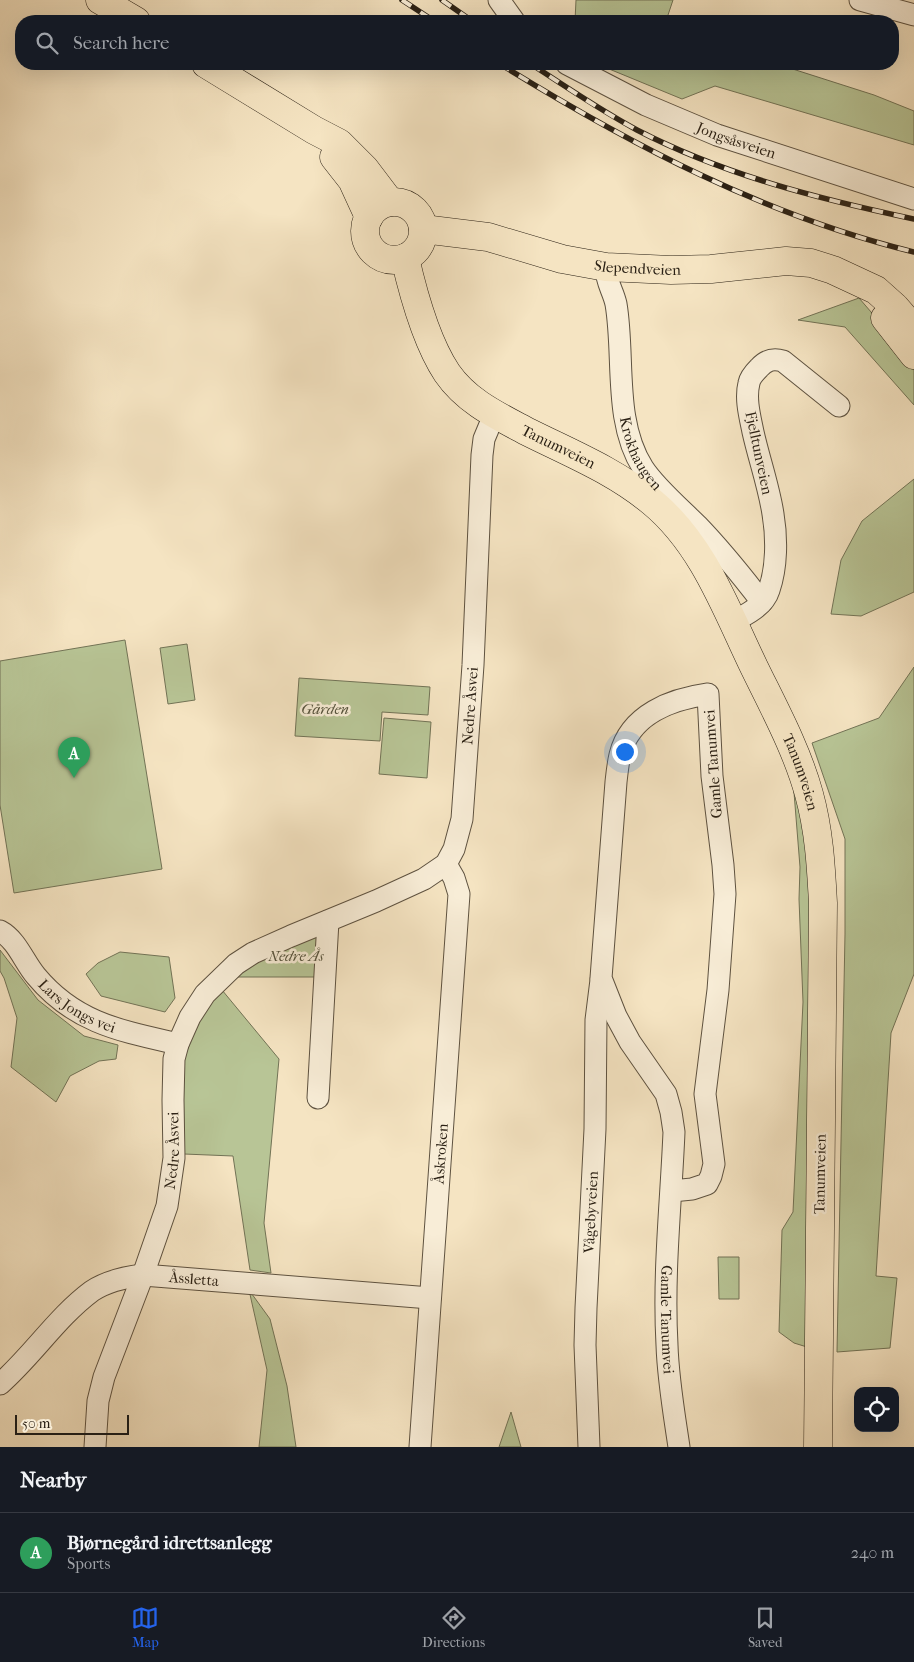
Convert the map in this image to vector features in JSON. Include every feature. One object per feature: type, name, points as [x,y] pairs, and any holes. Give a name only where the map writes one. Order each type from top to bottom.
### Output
[{"type":"main road","points":[[100,0],[126,15]]},
{"type":"main road","points":[[216,70],[314,130],[339,143],[365,169],[379,210]]},
{"type":"main road","points":[[405,204],[412,208],[421,220],[423,229],[419,246],[413,253],[405,258],[396,260],[388,260],[372,251],[365,234],[366,226],[379,210],[405,204]]},
{"type":"main road","name":"Slependveien","points":[[423,229],[452,231],[488,237],[562,259],[606,267],[685,270],[799,261],[822,266],[876,290],[895,307],[914,329]]},
{"type":"main road","name":"Tanumveien","points":[[405,258],[417,300],[437,354],[447,372],[469,397],[494,415],[626,482],[655,504],[680,530],[705,566],[783,726],[800,766],[809,795],[818,838],[823,903],[818,1447]]},
{"type":"main road","name":"Slependveien","points":[[851,279],[914,356]]},
{"type":"street","points":[[500,0],[510,15]]},
{"type":"street","points":[[860,0],[914,15]]},
{"type":"street","name":"Jongsåsveien","points":[[579,70],[646,105],[718,135],[914,199]]},
{"type":"street","name":"Krokhaugen","points":[[606,267],[606,278],[616,302],[627,428],[637,456],[643,468],[653,480],[722,553],[762,602]]},
{"type":"street","name":"Fjelltunveien","points":[[732,622],[746,615],[762,602],[769,592],[775,546],[773,514],[747,396],[749,382],[753,374],[764,362],[776,359],[783,361],[840,406]]},
{"type":"street","name":"Nedre Åsvei","points":[[95,1447],[98,1401],[104,1377],[167,1206],[174,1158],[174,1059],[190,1016],[205,994],[236,964],[253,954],[424,878],[446,864],[454,849],[462,819],[473,665],[482,455],[484,439],[494,415]]},
{"type":"street","name":"Gamle Tanumvei","points":[[672,1191],[692,1189],[707,1184],[714,1164],[705,1094],[718,990],[725,894],[712,776],[708,694],[686,697],[662,706],[644,717],[629,734],[620,754],[616,782],[601,978],[616,1016],[630,1042],[666,1094],[671,1112],[674,1132],[666,1282],[666,1345],[679,1447]]},
{"type":"street","name":"Åskroken","points":[[420,1447],[459,894],[454,878],[446,864]]},
{"type":"street","points":[[318,1098],[328,921]]},
{"type":"street","name":"Lars Jongs vei","points":[[0,931],[18,948],[35,975],[62,1003],[91,1020],[126,1032],[178,1044]]},
{"type":"street","name":"Vågebyveien","points":[[589,1447],[585,1336],[595,1129],[596,1020],[601,978]]},
{"type":"street","name":"Åssletta","points":[[0,1384],[19,1367],[70,1311],[93,1290],[115,1280],[143,1275],[430,1298]]},
{"type":"green space","points":[[576,0],[673,0],[668,15],[575,15]]},
{"type":"green space","points":[[612,70],[796,70],[874,95],[914,111],[914,145],[715,86],[682,99]]},
{"type":"green space","points":[[859,298],[914,362],[914,405],[845,327],[798,320]]},
{"type":"green space","points":[[914,479],[914,592],[861,616],[831,614],[841,560],[862,521]]},
{"type":"green space","points":[[125,640],[162,869],[14,893],[0,805],[0,661]]},
{"type":"green space","points":[[187,644],[195,700],[168,704],[160,648]]},
{"type":"green space","points":[[914,667],[914,974],[891,1033],[876,1276],[897,1278],[890,1348],[837,1352],[845,839],[812,743],[879,718]]},
{"type":"green space","name":"Gården","points":[[299,678],[430,687],[428,715],[382,712],[380,741],[295,736]]},
{"type":"green space","points":[[384,718],[431,722],[427,778],[379,774]]},
{"type":"green space","points":[[793,780],[798,783],[811,873],[807,1347],[794,1343],[779,1332],[782,1230],[793,1212],[803,1002],[799,899],[800,867]]},
{"type":"green space","name":"Nedre Ås","points":[[317,924],[316,977],[223,977]]},
{"type":"green space","points":[[0,950],[38,1000],[84,1036],[118,1045],[116,1059],[99,1061],[70,1076],[56,1102],[11,1067],[17,1018],[0,971]]},
{"type":"green space","points":[[120,952],[169,957],[175,998],[165,1012],[101,996],[86,974],[98,963]]},
{"type":"green space","points":[[222,990],[279,1059],[264,1223],[271,1273],[250,1270],[233,1156],[184,1154],[183,1057],[204,1009]]},
{"type":"green space","points":[[718,1257],[739,1257],[739,1299],[719,1299]]},
{"type":"green space","points":[[249,1290],[270,1319],[287,1386],[296,1447],[259,1447],[267,1370]]},
{"type":"green space","points":[[511,1412],[521,1447],[499,1447]]},
{"type":"railway","points":[[402,0],[425,15]]},
{"type":"railway","points":[[442,0],[463,15]]},
{"type":"railway","points":[[510,70],[549,94],[649,149],[752,198],[805,219],[859,237],[914,252]]},
{"type":"railway","points":[[540,70],[637,130],[704,160],[772,184],[914,219]]},
{"type":"place","name":"Bjørnegård idrettsanlegg","points":[[74,778]]}]
